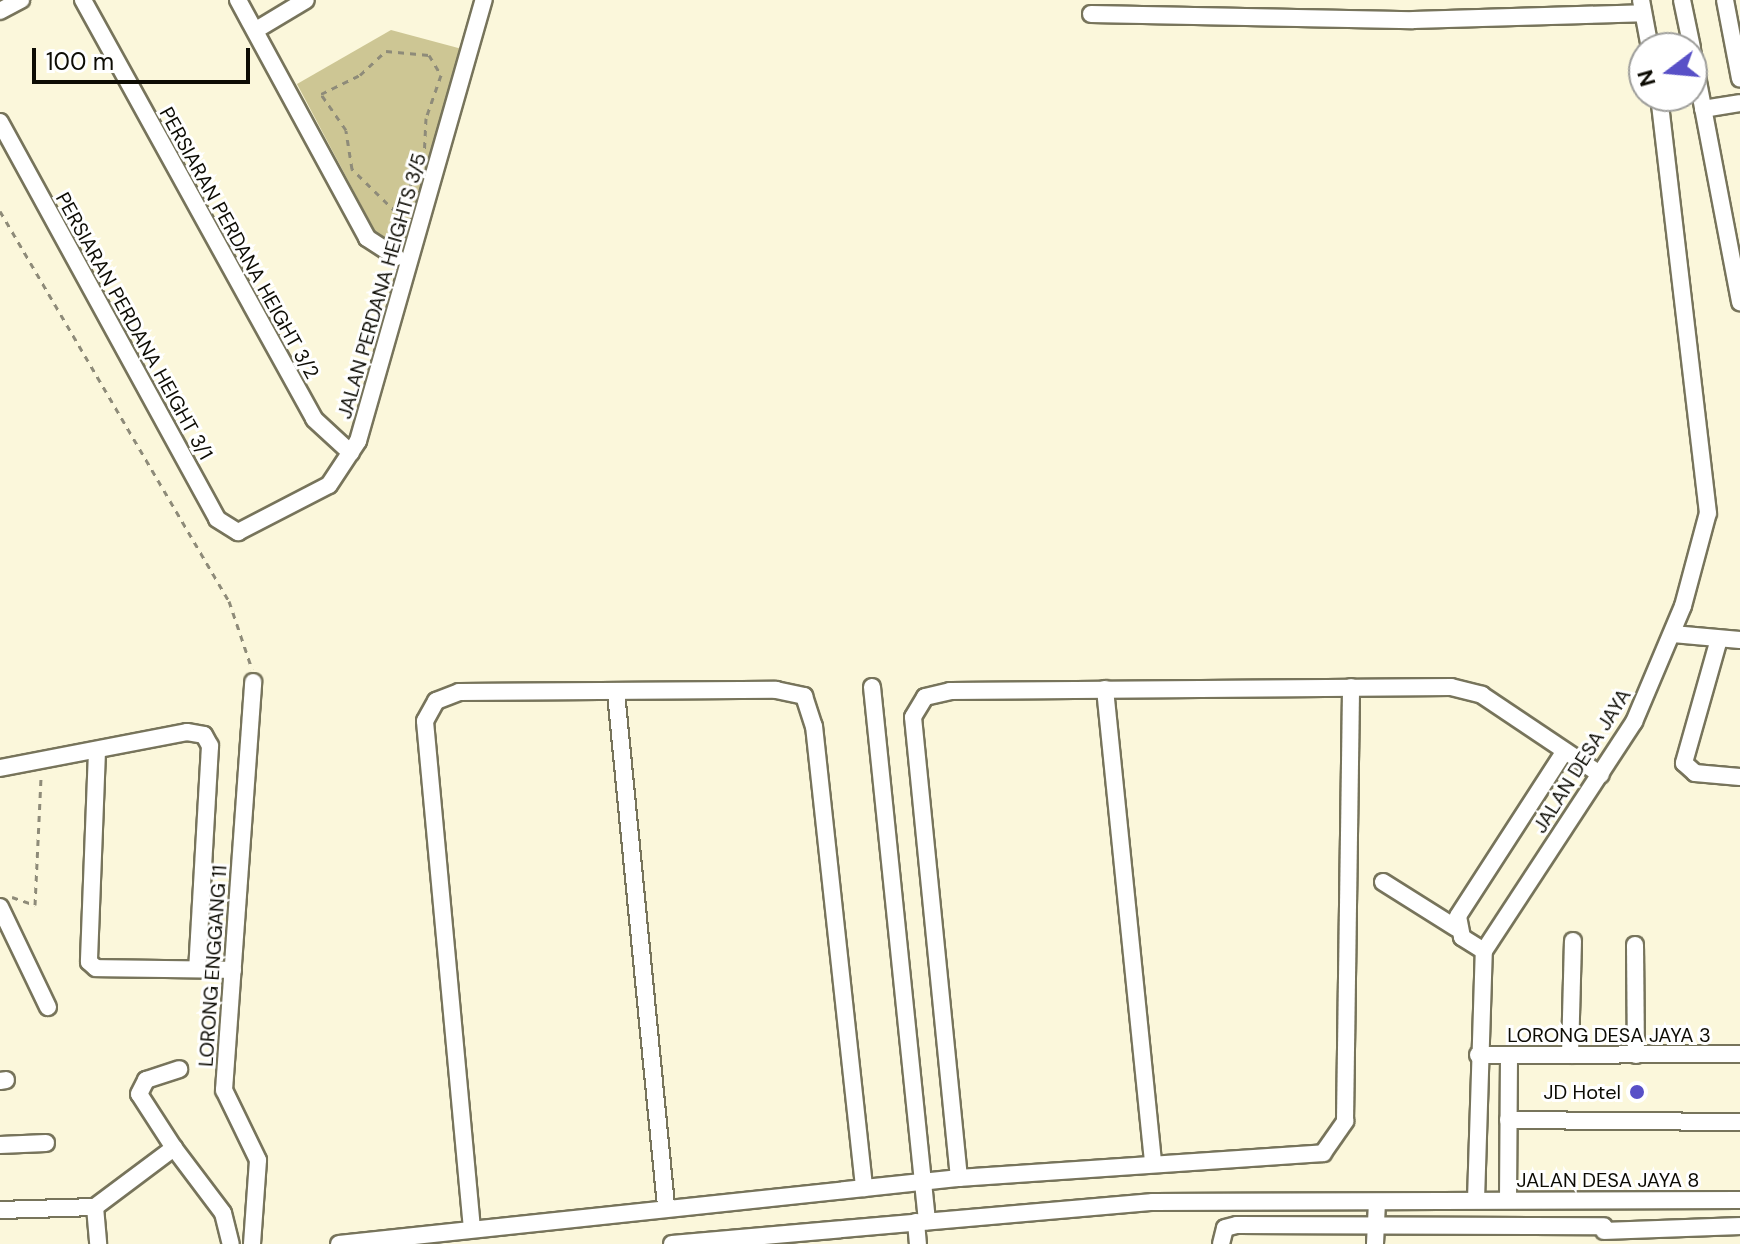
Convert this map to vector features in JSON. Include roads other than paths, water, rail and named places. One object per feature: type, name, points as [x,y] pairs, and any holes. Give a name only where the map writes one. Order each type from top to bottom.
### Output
[{"type":"street","points":[[0,11],[21,0]]},
{"type":"street","name":"PERSIARAN PERDANA HEIGHT 3/2","points":[[83,0],[314,419],[351,453]]},
{"type":"street","points":[[238,0],[367,238],[396,257]]},
{"type":"street","points":[[256,30],[306,0]]},
{"type":"street","name":"JALAN PERDANA HEIGHTS 3/5","points":[[245,530],[329,485],[351,453],[369,414],[484,0]]},
{"type":"street","points":[[1682,0],[1689,32]]},
{"type":"street","points":[[1725,0],[1740,79]]},
{"type":"street","points":[[1091,14],[1170,6],[1403,20],[1642,6],[1647,32]]},
{"type":"street","points":[[1708,108],[1740,103]]},
{"type":"street","name":"JALAN DESA JAYA","points":[[1484,951],[1634,722],[1673,634],[1702,541],[1707,486],[1661,112]]},
{"type":"street","points":[[1704,112],[1740,302]]},
{"type":"street","name":"PERSIARAN PERDANA HEIGHT 3/1","points":[[0,122],[217,519],[231,531],[245,530]]},
{"type":"street","points":[[1673,634],[1740,640]]},
{"type":"street","points":[[1719,639],[1684,763],[1695,773],[1740,777]]},
{"type":"street","name":"LORONG ENGGANG 11","points":[[252,1244],[258,1160],[224,1090],[253,682]]},
{"type":"street","points":[[872,687],[922,1181],[922,1222],[918,1244]]},
{"type":"street","points":[[959,1178],[913,717],[925,697],[950,691],[1351,687],[1467,689],[1601,775]]},
{"type":"street","points":[[339,1244],[666,1206],[922,1181],[1315,1156],[1343,1133],[1351,687]]},
{"type":"street","points":[[1105,689],[1153,1164]]},
{"type":"street","points":[[472,1229],[427,712],[459,692],[776,690],[804,696],[811,709],[864,1188]]},
{"type":"street","points":[[616,693],[666,1206]]},
{"type":"street","points":[[0,768],[187,732],[208,740],[197,969]]},
{"type":"street","points":[[97,751],[89,962],[96,968],[233,970]]},
{"type":"street","points":[[1456,928],[1564,752]]},
{"type":"street","points":[[1383,882],[1456,928],[1484,951],[1478,1055],[1476,1200]]},
{"type":"street","points":[[0,907],[48,1007]]},
{"type":"street","points":[[1570,1055],[1573,941]]},
{"type":"street","points":[[1635,945],[1636,1055]]},
{"type":"street","name":"LORONG DESA JAYA 3","points":[[1478,1055],[1740,1054]]},
{"type":"street","points":[[1508,1200],[1509,1055]]},
{"type":"street","points":[[179,1069],[146,1080],[139,1094],[174,1148],[223,1213],[231,1244]]},
{"type":"street","points":[[1508,1120],[1740,1122]]},
{"type":"street","points":[[0,1145],[46,1143]]},
{"type":"street","points":[[0,1210],[95,1207],[174,1148]]},
{"type":"street","name":"JALAN DESA JAYA 8","points":[[672,1244],[1153,1202],[1740,1200]]},
{"type":"street","points":[[1375,1236],[1377,1202]]},
{"type":"street","points":[[1604,1234],[1605,1202]]},
{"type":"street","points":[[95,1207],[98,1244]]},
{"type":"street","points":[[1698,1225],[1698,1244]]},
{"type":"street","points":[[1221,1244],[1229,1226],[1375,1236],[1604,1234],[1632,1239],[1648,1226],[1740,1226]]},
{"type":"place","name":"JD Hotel","points":[[1637,1092]]}]
